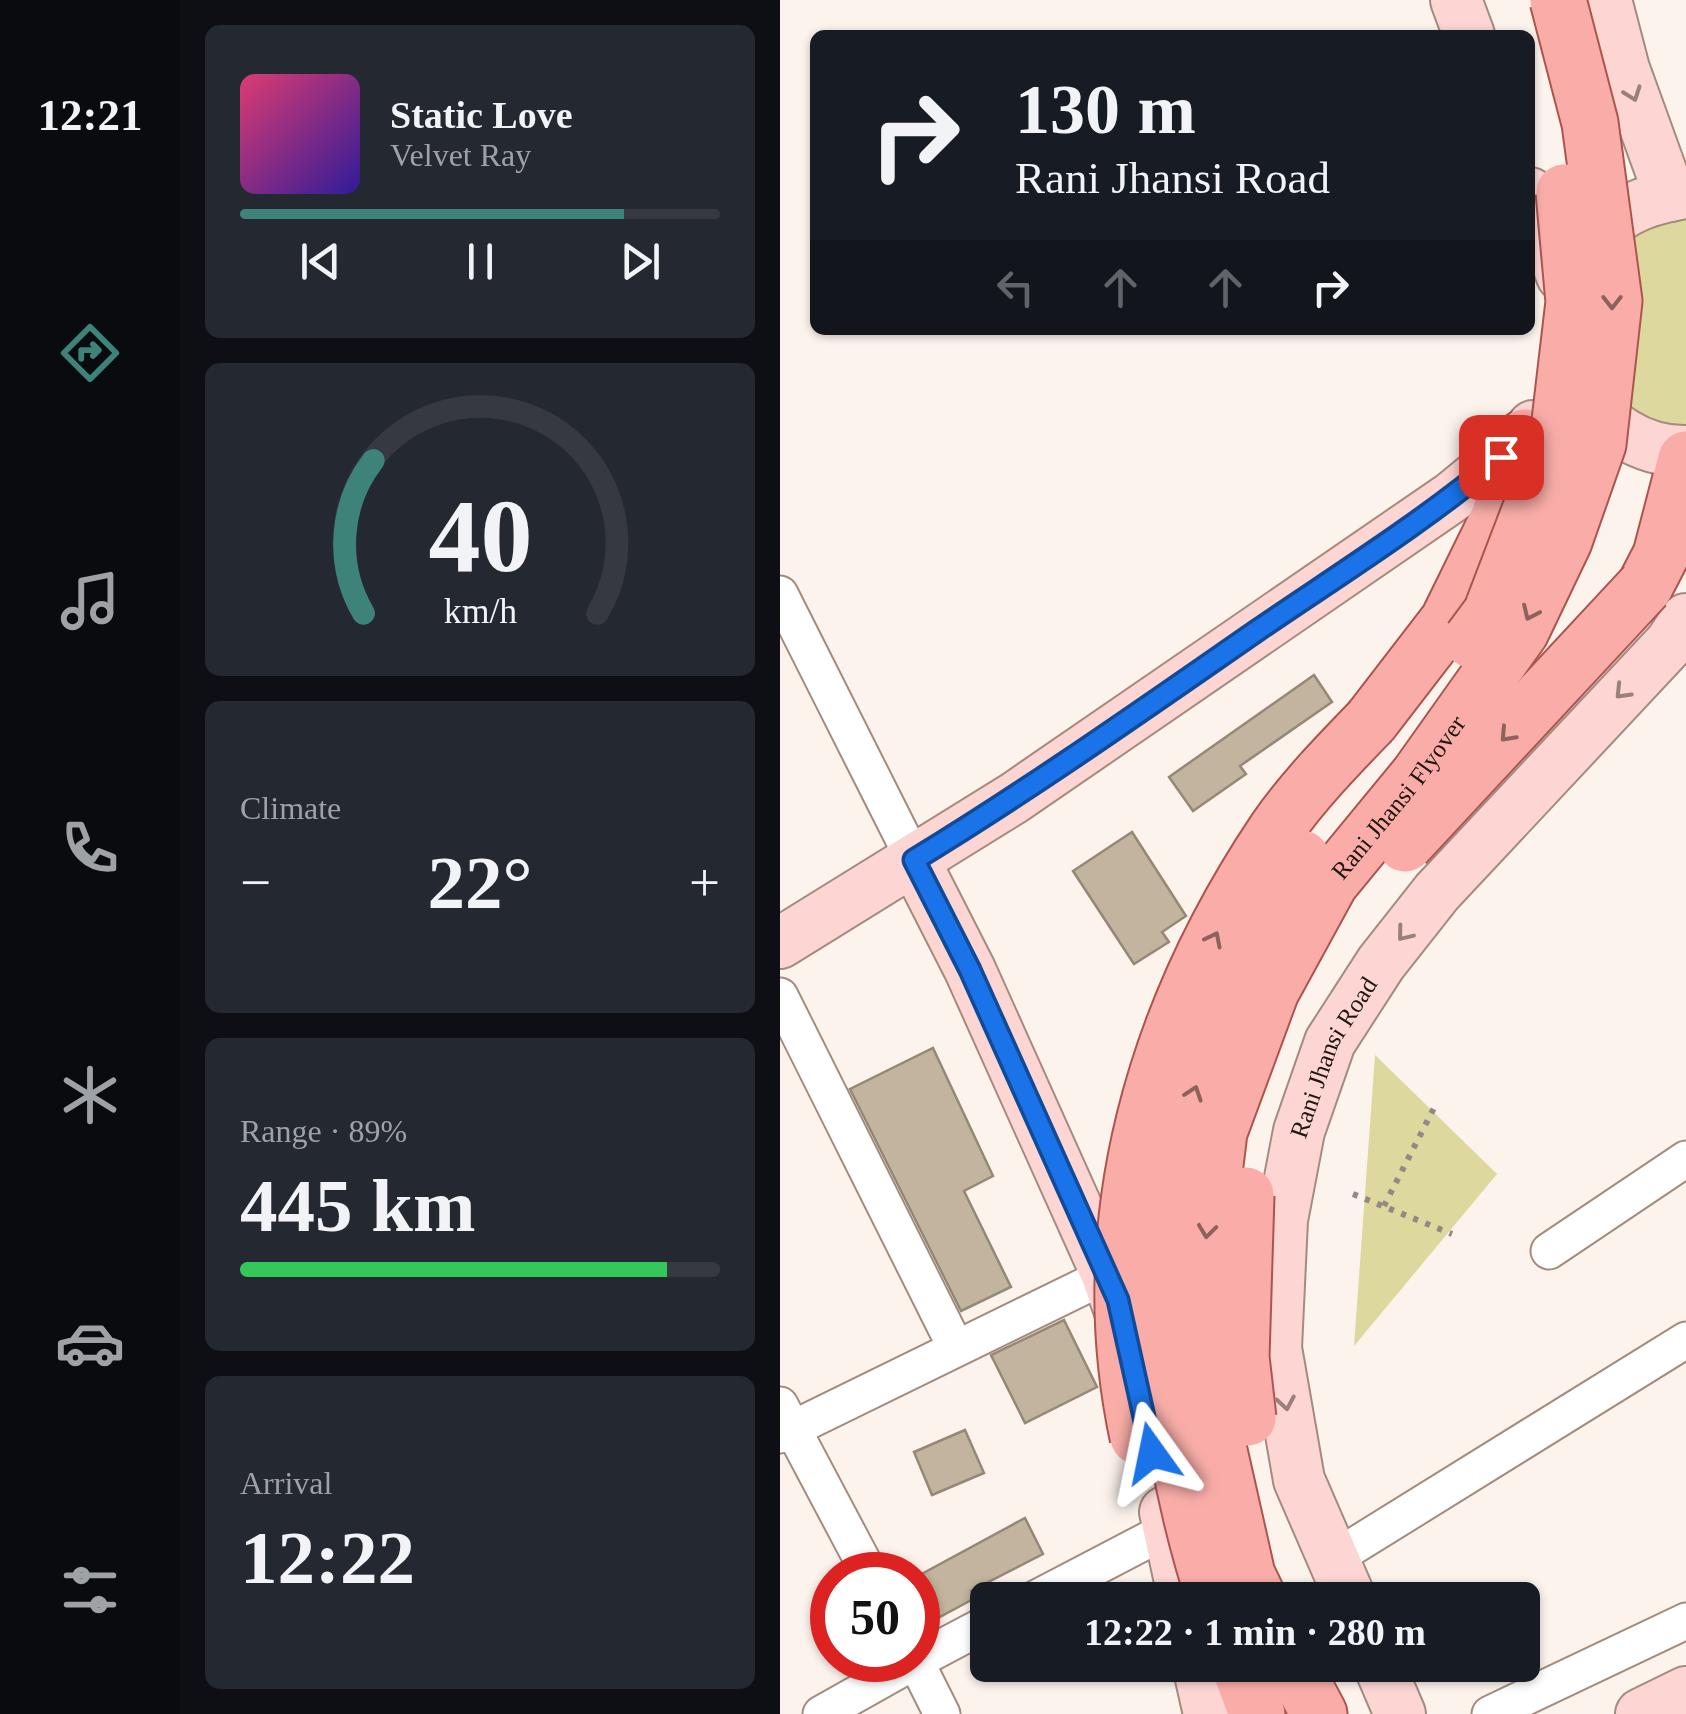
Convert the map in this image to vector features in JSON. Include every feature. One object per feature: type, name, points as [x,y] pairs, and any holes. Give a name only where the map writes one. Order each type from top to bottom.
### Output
[{"type":"main road","points":[[1456,0],[1467,30]]},
{"type":"main road","name":"Rani Jhansi Flyover","points":[[1524,0],[1532,30]]},
{"type":"main road","name":"Rani Jhansi Flyover","points":[[1230,1582],[1217,1442],[1198,1314],[1219,1132],[1271,991],[1330,883],[1418,776],[1521,631],[1564,541],[1598,444],[1614,301],[1590,123],[1558,0]]},
{"type":"main road","points":[[1606,0],[1624,68],[1678,194],[1643,201],[1606,222],[1578,254],[1562,294],[1559,336],[1570,378],[1594,412],[1628,438],[1669,451],[1686,451]]},
{"type":"main road","name":"Rani Jhansi Flyover","points":[[1223,1582],[1195,1539],[1176,1445],[1159,1318],[1165,1222],[1181,1130],[1231,982],[1299,862],[1388,754],[1491,613],[1558,438],[1574,302],[1558,127],[1535,41]]},
{"type":"main road","points":[[1535,206],[1566,285]]},
{"type":"main road","points":[[1208,1582],[1176,1565],[1150,1492],[1133,1414],[1122,1322],[1124,1250],[1136,1158],[1152,1087],[1177,1012],[1226,915],[1277,830],[1371,721],[1448,621],[1499,516],[1526,437],[1541,414],[1564,356]]},
{"type":"main road","points":[[780,943],[1014,798],[1436,508],[1526,437]]},
{"type":"main road","points":[[1233,1582],[1252,1453],[1241,1339],[1248,1160],[1288,1031],[1344,928],[1380,872],[1665,603],[1661,555],[1686,459]]},
{"type":"main road","name":"Rani Jhansi Road","points":[[1342,1579],[1299,1480],[1276,1348],[1282,1220],[1299,1131],[1330,1042],[1380,962],[1437,892],[1671,642],[1665,603]]},
{"type":"main road","points":[[914,860],[970,970],[1113,1288],[1180,1582]]},
{"type":"main road","points":[[1113,1288],[1276,1348]]},
{"type":"main road","points":[[1202,1682],[1209,1714]]},
{"type":"main road","points":[[1245,1682],[1257,1714]]},
{"type":"main road","points":[[1302,1682],[1319,1714]]},
{"type":"main road","points":[[1386,1682],[1400,1714]]},
{"type":"main road","points":[[1640,1714],[1686,1692]]},
{"type":"street","points":[[780,594],[914,860]]},
{"type":"street","points":[[780,996],[956,1348]]},
{"type":"street","points":[[1548,1250],[1686,1158]]},
{"type":"street","points":[[857,1552],[784,1423],[956,1348],[1113,1288]]},
{"type":"street","points":[[1342,1579],[1686,1340]]},
{"type":"street","points":[[1067,1582],[1168,1530]]},
{"type":"street","points":[[1490,1714],[1686,1621]]},
{"type":"street","points":[[940,1648],[970,1633]]},
{"type":"street","points":[[820,1714],[877,1682]]},
{"type":"street","points":[[927,1682],[942,1714]]},
{"type":"path","points":[[1384,1206],[1434,1108]]},
{"type":"path","points":[[1352,1194],[1452,1234]]},
{"type":"shaded area","points":[[1686,217],[1686,431],[1622,410],[1633,231]]},
{"type":"shaded area","points":[[1375,1055],[1497,1174],[1354,1346]]},
{"type":"building","points":[[1314,675],[1332,702],[1240,766],[1246,774],[1193,811],[1169,777]]},
{"type":"building","points":[[1132,832],[1186,916],[1162,932],[1169,942],[1134,964],[1073,871]]},
{"type":"building","points":[[933,1048],[993,1176],[964,1191],[1011,1287],[961,1311],[850,1089]]},
{"type":"building","points":[[1064,1320],[1097,1387],[1025,1423],[991,1355]]},
{"type":"building","points":[[965,1430],[984,1473],[932,1495],[914,1452]]},
{"type":"building","points":[[1025,1518],[1043,1554],[989,1582],[970,1582],[970,1601],[940,1617],[940,1564]]},
{"type":"route","points":[[1152,1453],[1118,1300],[970,970],[914,860],[1014,798],[1358,562],[1452,497],[1501,457]]}]
